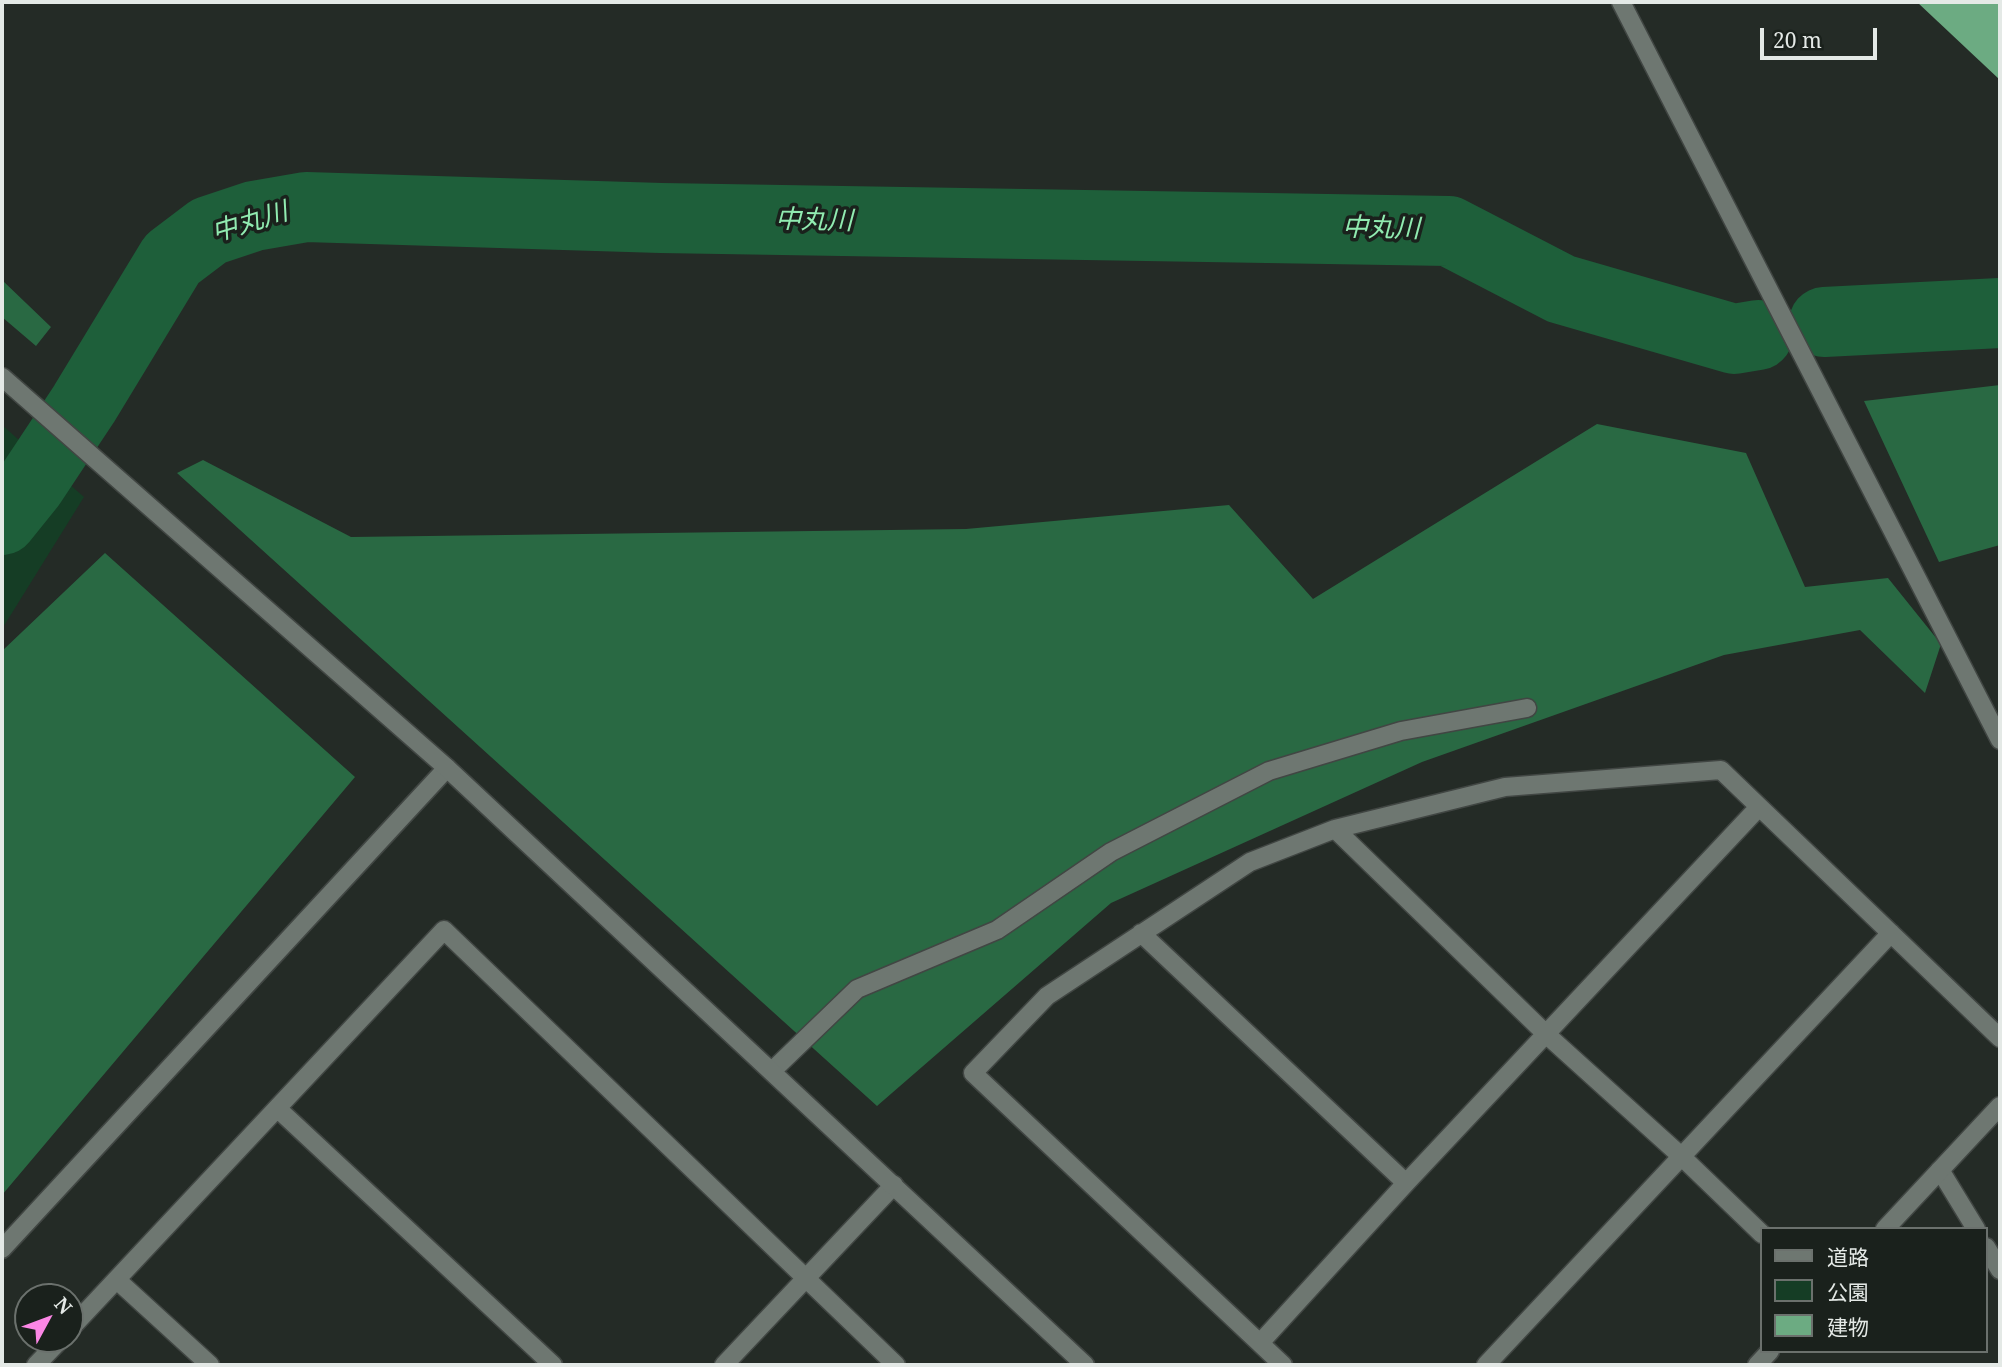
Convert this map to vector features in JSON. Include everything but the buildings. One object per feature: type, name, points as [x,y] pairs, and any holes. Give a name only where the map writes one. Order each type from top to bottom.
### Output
[{"type":"street","points":[[1622,2],[2000,740]]},
{"type":"street","points":[[2,377],[447,768],[1085,1365]]},
{"type":"street","points":[[772,1071],[857,989],[997,930],[1111,852],[1269,771],[1401,732],[1527,708]]},
{"type":"street","points":[[2,1249],[447,768]]},
{"type":"street","points":[[1283,1365],[973,1073],[1047,996],[1250,862],[1335,829],[1505,787],[1721,770],[2000,1038]]},
{"type":"street","points":[[1260,1343],[1406,1183],[1759,807]]},
{"type":"street","points":[[1335,829],[1547,1035],[1681,1156],[1760,1232]]},
{"type":"street","points":[[84,1314],[444,930],[896,1365]]},
{"type":"street","points":[[1141,933],[1406,1183]]},
{"type":"street","points":[[1486,1365],[1891,933]]},
{"type":"street","points":[[1887,1227],[2000,1105]]},
{"type":"street","points":[[278,1109],[553,1365]]},
{"type":"street","points":[[1940,1170],[1975,1227]]},
{"type":"street","points":[[724,1365],[894,1185]]},
{"type":"street","points":[[1988,1250],[2000,1270]]},
{"type":"street","points":[[117,1280],[210,1365]]},
{"type":"green space","points":[[2,280],[51,327],[36,346],[2,317]]},
{"type":"green space","points":[[2000,385],[2000,545],[1939,562],[1864,401]]},
{"type":"green space","points":[[1597,424],[1746,453],[1805,587],[1888,578],[1941,644],[1925,693],[1860,630],[1724,655],[1422,762],[1111,903],[877,1106],[177,473],[203,460],[351,537],[966,529],[1229,505],[1313,599]]},
{"type":"green space","points":[[2,425],[84,497],[2,629]]},
{"type":"green space","points":[[105,553],[355,777],[2,1195],[2,651]]},
{"type":"waterway","name":"中丸川","points":[[2,520],[31,484],[84,404],[172,259],[209,231],[254,216],[306,207],[661,218],[1449,231],[1561,289],[1734,339],[1758,335]]},
{"type":"waterway","name":"中丸川","points":[[1824,322],[2000,313]]}]
